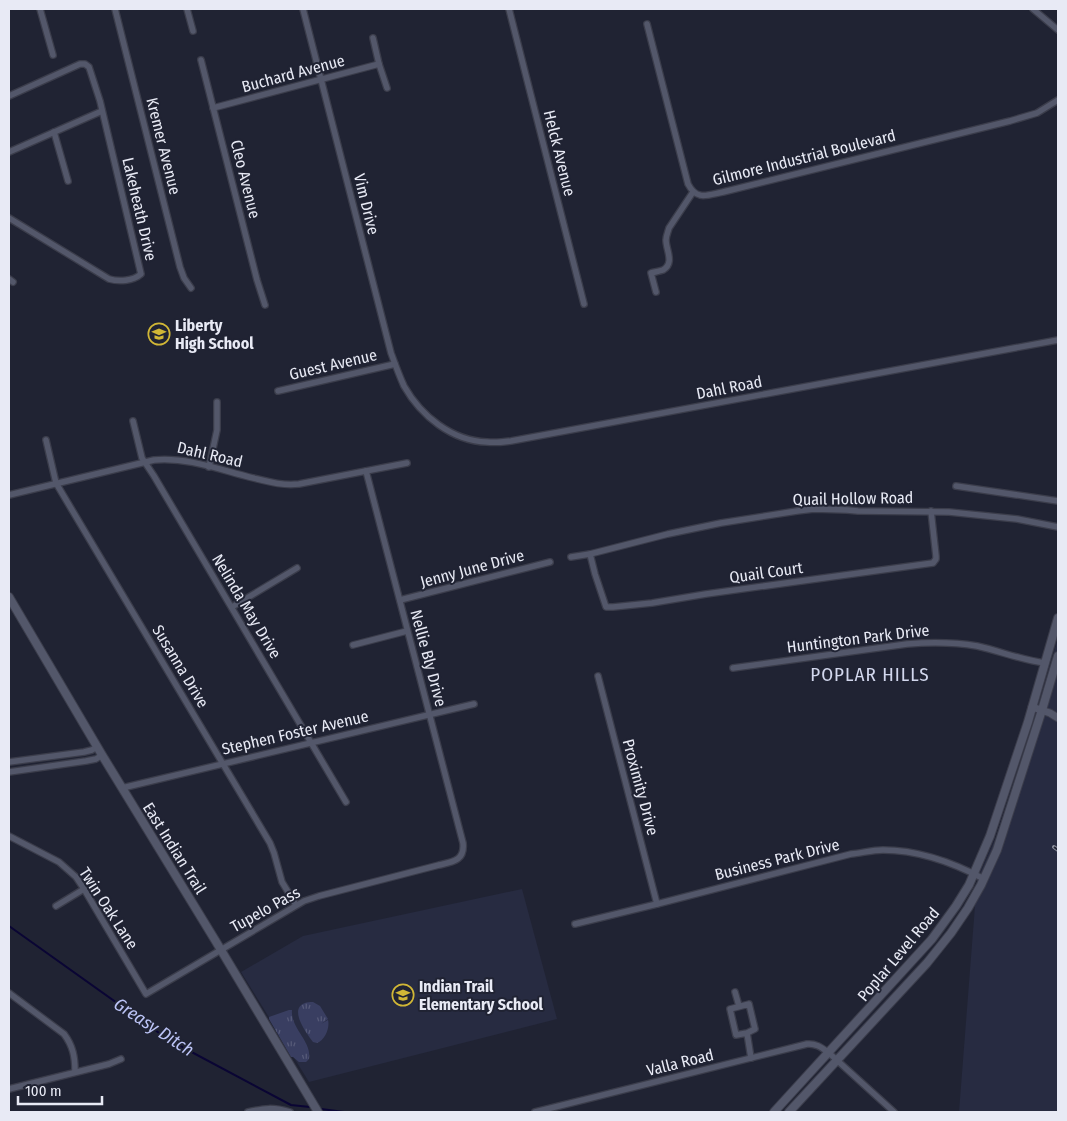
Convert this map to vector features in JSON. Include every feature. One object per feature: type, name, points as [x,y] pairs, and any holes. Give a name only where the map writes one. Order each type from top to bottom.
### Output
[{"type":"main road","name":"East Indian Trail","points":[[9,597],[102,756],[221,949],[318,1112]]},
{"type":"main road","name":"Poplar Level Road","points":[[774,1112],[928,944],[956,906],[974,874],[990,836],[1032,707],[1058,618]]},
{"type":"main road","name":"Poplar Level Road","points":[[789,1112],[937,952],[968,908],[997,850],[1058,656]]},
{"type":"main road","points":[[928,944],[937,952]]},
{"type":"street","points":[[40,9],[53,55]]},
{"type":"street","name":"Kremer Avenue","points":[[115,9],[180,267],[184,278],[191,288]]},
{"type":"street","points":[[187,9],[193,31]]},
{"type":"street","name":"Vim Drive","points":[[303,9],[385,332],[404,386],[416,402]]},
{"type":"street","name":"Helck Avenue","points":[[509,9],[584,304]]},
{"type":"street","points":[[1033,9],[1058,30]]},
{"type":"street","name":"Gilmore Industrial Boulevard","points":[[648,24],[688,184],[692,192],[702,196],[1010,121],[1037,113],[1058,100]]},
{"type":"street","points":[[373,38],[387,88]]},
{"type":"street","name":"Cleo Avenue","points":[[200,60],[265,305]]},
{"type":"street","points":[[9,96],[80,64],[85,64],[90,67],[102,111],[9,152]]},
{"type":"street","name":"Buchard Avenue","points":[[213,108],[379,64]]},
{"type":"street","name":"Lakeheath Drive","points":[[9,218],[109,279],[122,281],[141,274],[102,111]]},
{"type":"street","points":[[54,132],[68,181]]},
{"type":"street","points":[[656,292],[651,273],[662,270],[668,265],[670,257],[666,241],[669,228],[692,192]]},
{"type":"street","name":"Dahl Road","points":[[416,402],[422,411],[433,421],[453,434],[477,441],[499,442],[1058,340]]},
{"type":"street","name":"Guest Avenue","points":[[278,391],[395,364]]},
{"type":"street","points":[[209,467],[217,430],[217,402]]},
{"type":"street","name":"Nelinda May Drive","points":[[133,421],[141,455],[145,463],[346,802]]},
{"type":"street","name":"Susanna Drive","points":[[46,440],[56,483],[270,843],[282,882],[296,905]]},
{"type":"street","name":"Dahl Road","points":[[9,494],[154,460],[188,461],[265,481],[286,484],[298,484],[407,463]]},
{"type":"street","name":"Nellie Bly Drive","points":[[366,471],[463,843],[463,852]]},
{"type":"street","points":[[956,486],[1058,501]]},
{"type":"street","name":"Quail Hollow Road","points":[[590,554],[689,529],[797,511],[827,509],[949,512],[1058,527]]},
{"type":"street","name":"Quail Court","points":[[590,554],[606,607],[652,603],[933,563],[936,556],[931,511]]},
{"type":"street","points":[[571,557],[590,554]]},
{"type":"street","name":"Jenny June Drive","points":[[400,600],[550,562]]},
{"type":"street","points":[[232,607],[297,568]]},
{"type":"street","points":[[353,645],[407,631]]},
{"type":"street","name":"Huntington Park Drive","points":[[733,668],[932,642],[977,646],[1031,662],[1044,663]]},
{"type":"street","name":"Proximity Drive","points":[[598,676],[657,904]]},
{"type":"street","name":"Stephen Foster Avenue","points":[[122,788],[474,704]]},
{"type":"street","points":[[1032,707],[1058,718]]},
{"type":"street","points":[[9,762],[84,752],[97,747]]},
{"type":"street","points":[[9,772],[86,761],[102,756]]},
{"type":"street","name":"Twin Oak Lane","points":[[9,837],[59,862],[76,877],[146,994]]},
{"type":"street","name":"Business Park Drive","points":[[575,924],[851,854],[880,850],[927,856],[945,861],[984,879]]},
{"type":"street","name":"Tupelo Pass","points":[[146,994],[296,905],[319,896],[454,861],[463,852]]},
{"type":"street","points":[[56,906],[84,889]]},
{"type":"street","points":[[735,992],[739,1006]]},
{"type":"street","points":[[9,993],[64,1034],[73,1051],[76,1072]]},
{"type":"street","points":[[749,1004],[755,1029],[736,1035],[730,1009],[739,1006],[749,1004]]},
{"type":"street","points":[[747,1032],[751,1058]]},
{"type":"street","name":"Valla Road","points":[[535,1112],[807,1044],[816,1044],[829,1053],[894,1112]]},
{"type":"street","points":[[9,1089],[109,1064],[121,1059]]},
{"type":"street","points":[[248,1112],[270,1108],[290,1112]]},
{"type":"shaded area","points":[[1058,638],[1058,1112],[959,1112],[977,880],[996,837]]},
{"type":"shaded area","name":"Indian Trail Elementary School","points":[[522,889],[557,1019],[309,1082],[241,972],[303,936]]},
{"type":"green space","points":[[313,1002],[320,1006],[328,1019],[321,1024],[328,1020],[328,1030],[325,1037],[317,1043],[313,1042],[298,1016],[300,1006]]},
{"type":"green space","points":[[292,1010],[294,1023],[309,1052],[309,1059],[306,1062],[299,1062],[291,1057],[269,1019],[269,1017]]},
{"type":"waterway","name":"Greasy Ditch","points":[[9,926],[169,1040],[291,1105],[310,1107]]},
{"type":"waterway","name":"Greasy Ditch","points":[[321,1109],[344,1112]]},
{"type":"railway","points":[[1054,847],[1058,850]]},
{"type":"place","name":"Liberty High School","points":[[159,334]]},
{"type":"place","name":"Indian Trail Elementary School","points":[[403,995]]},
{"type":"district","name":"POPLAR HILLS","points":[[870,674]]}]
